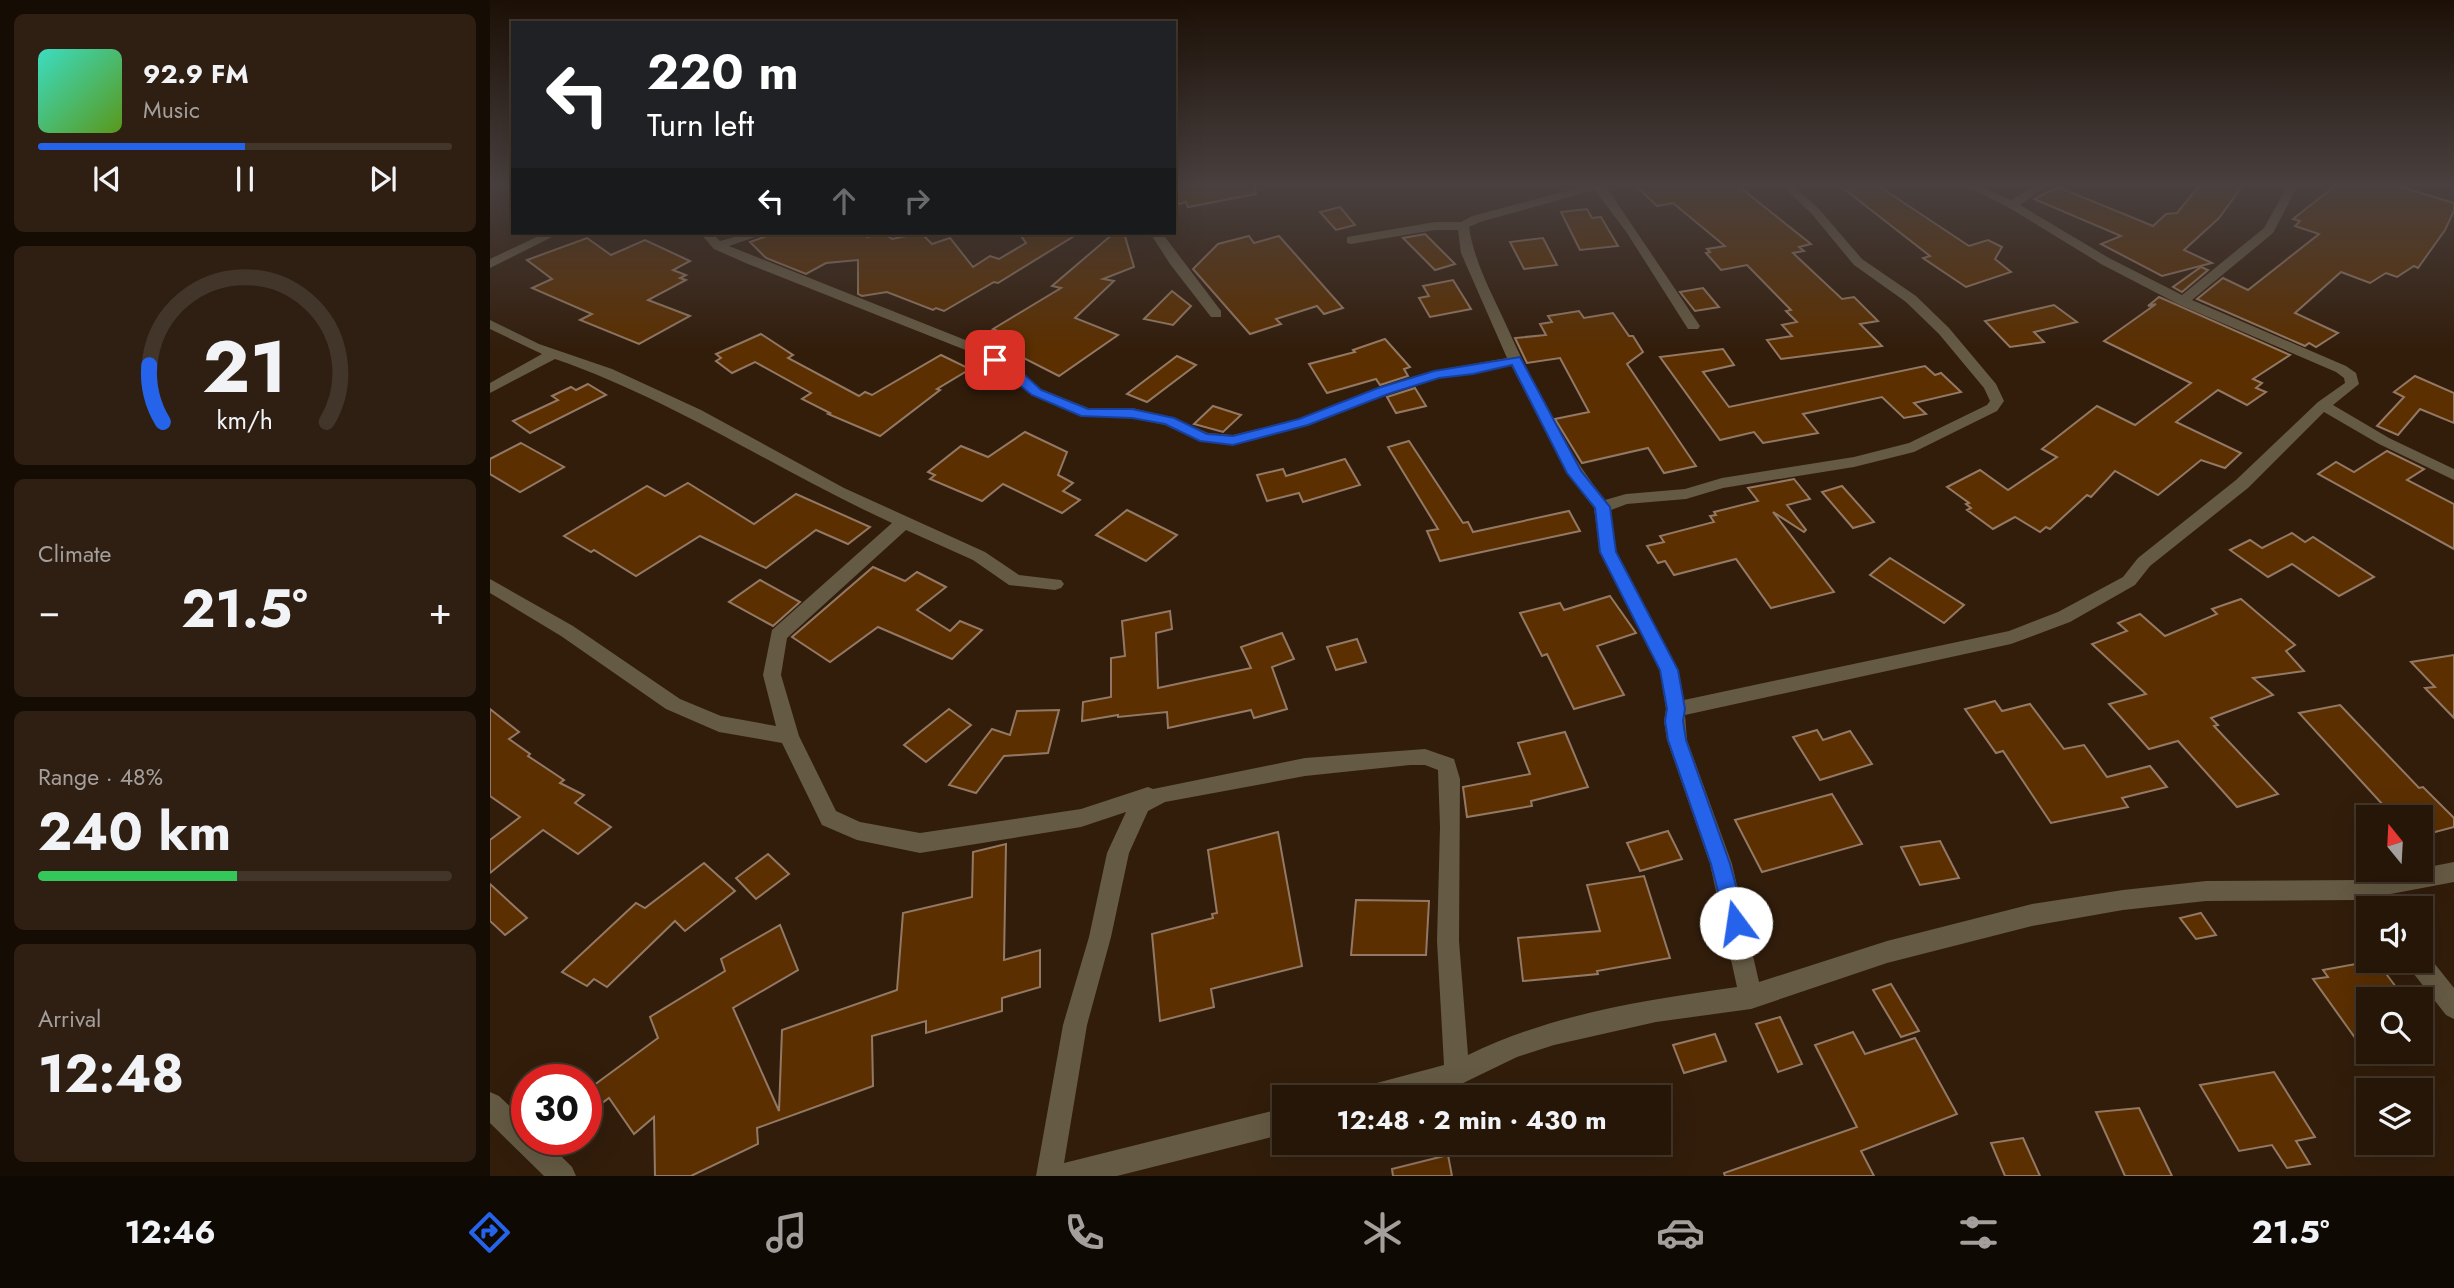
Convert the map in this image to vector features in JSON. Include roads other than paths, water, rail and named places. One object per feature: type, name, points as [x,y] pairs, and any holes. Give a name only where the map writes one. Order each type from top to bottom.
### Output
[{"type":"street","points":[[490,264],[540,240]]},
{"type":"street","points":[[712,240],[718,246],[978,350],[1011,370],[1036,392],[1086,413],[1144,416],[1169,421],[1205,438],[1233,440],[1303,422],[1383,391],[1438,374],[1473,370],[1516,360]]},
{"type":"street","points":[[718,246],[738,240]]},
{"type":"street","points":[[1160,240],[1216,314]]},
{"type":"street","points":[[1465,240],[1466,253],[1516,360],[1575,473],[1602,507],[1608,552],[1669,670],[1676,709],[1674,721],[1677,740],[1721,864],[1751,997]]},
{"type":"street","points":[[1637,240],[1693,326]]},
{"type":"street","points":[[1602,507],[1626,499],[1686,494],[1722,483],[1854,462],[1914,447],[1992,408],[1997,401],[1991,387],[1944,331],[1911,299],[1858,262],[1839,240]]},
{"type":"street","points":[[1676,709],[2011,637],[2064,617],[2129,581],[2144,562],[2242,484],[2323,405],[2352,384],[2351,376],[2324,361],[2183,301],[2070,240]]},
{"type":"street","points":[[2183,301],[2257,240]]},
{"type":"street","points":[[490,324],[553,354],[607,372],[696,412],[838,492],[979,556],[1015,582],[1055,584]]},
{"type":"street","points":[[490,389],[553,354]]},
{"type":"street","points":[[2323,405],[2384,441],[2454,475]]},
{"type":"street","points":[[905,521],[778,635],[772,675],[789,736],[829,818],[857,831],[920,843],[1081,818],[1142,796],[1239,777],[1362,760],[1425,757],[1447,765],[1451,791],[1448,941],[1457,1074]]},
{"type":"street","points":[[490,584],[567,631],[673,704],[719,724],[789,736]]},
{"type":"street","points":[[1049,1176],[1075,1025],[1100,937],[1118,853],[1136,809],[1145,800],[1162,794]]},
{"type":"street","points":[[1417,1085],[1457,1074],[1513,1046],[1554,1033],[1656,1010],[1751,997],[1887,952],[2032,915],[2123,900],[2206,891],[2361,890],[2454,872]]},
{"type":"street","points":[[2361,890],[2366,896]]},
{"type":"street","points":[[2427,973],[2454,1007]]},
{"type":"street","points":[[490,1105],[563,1176]]},
{"type":"street","points":[[1065,1176],[1272,1124]]}]
